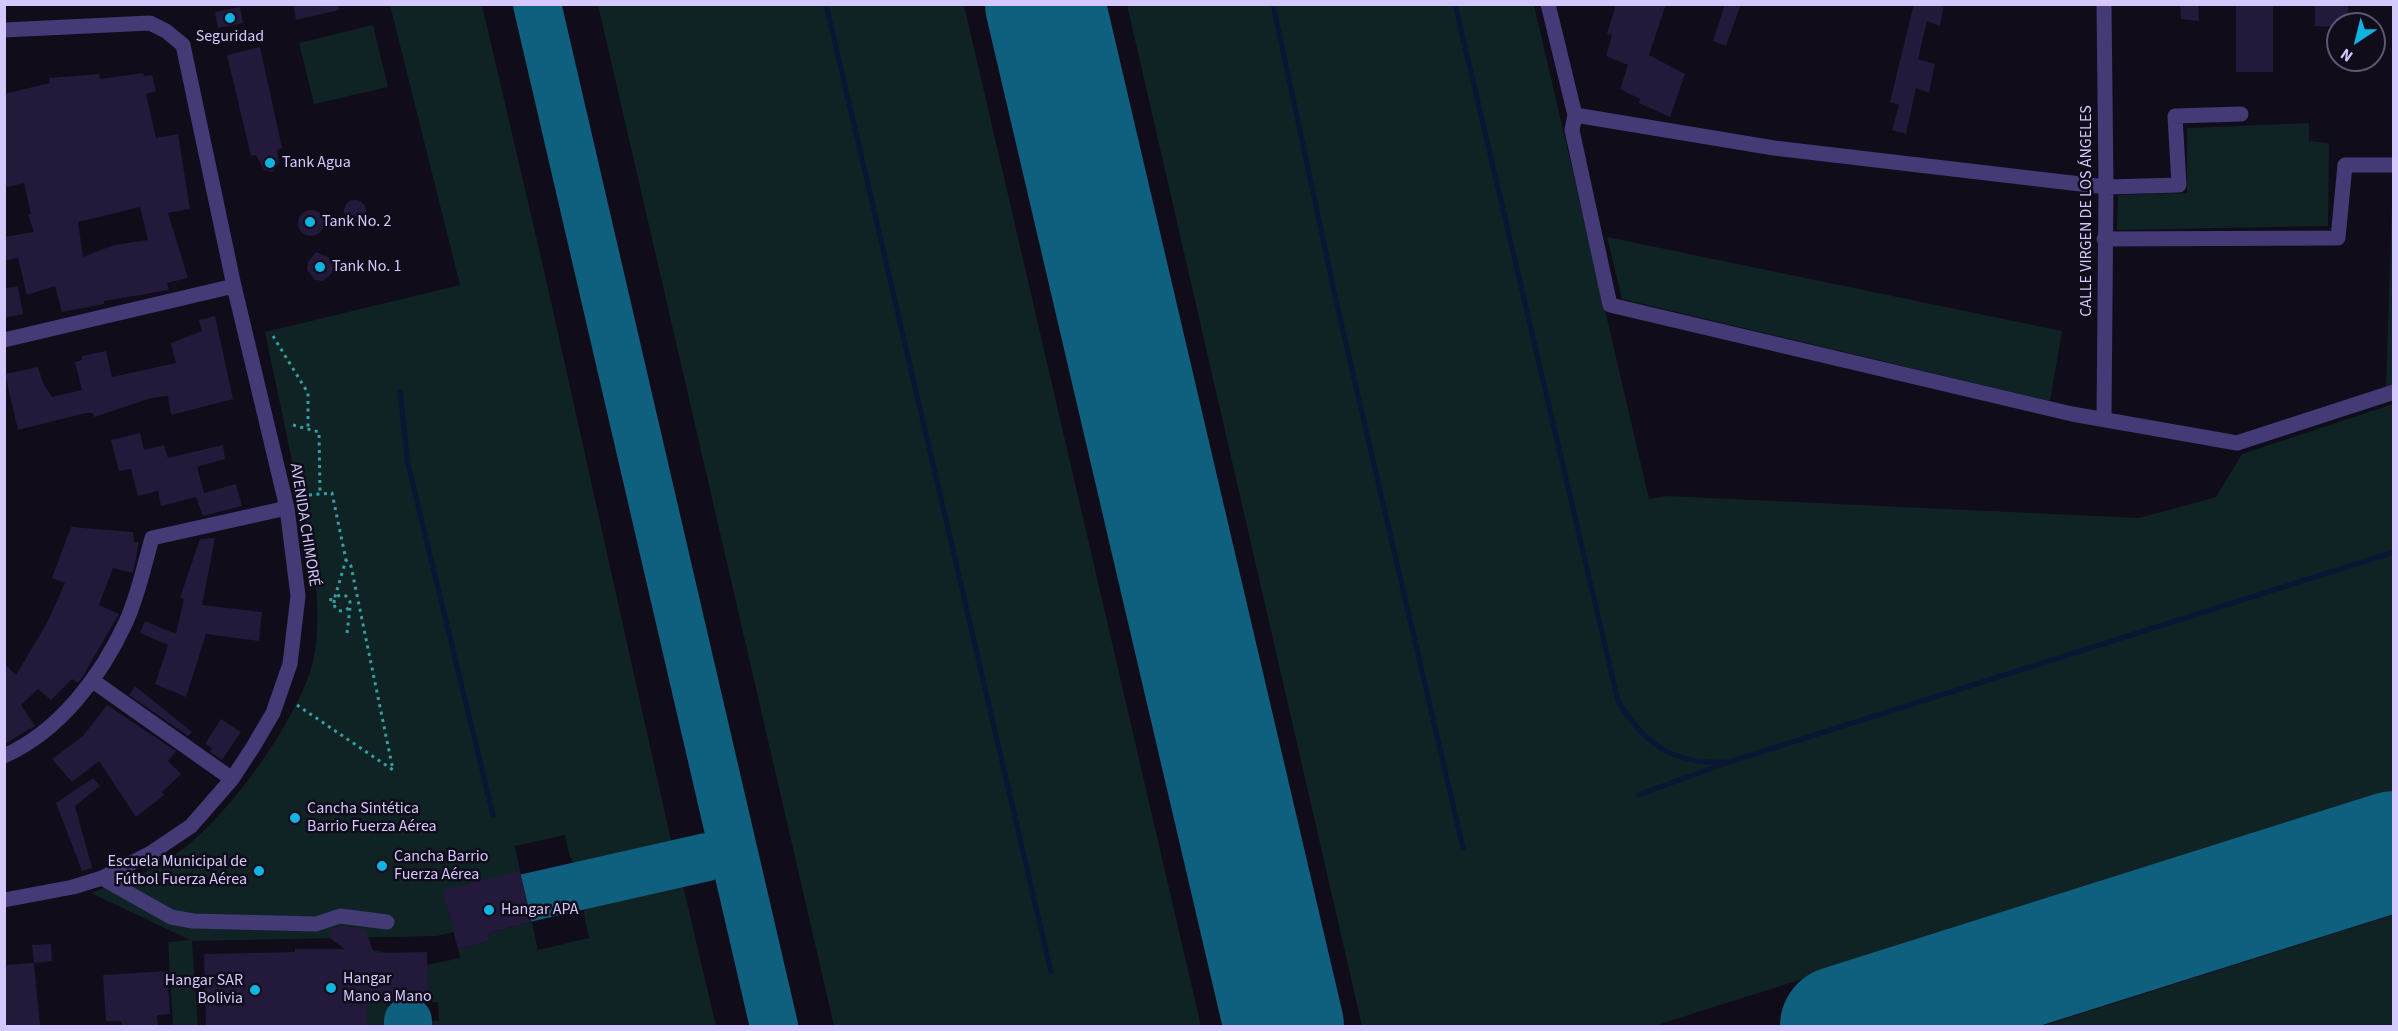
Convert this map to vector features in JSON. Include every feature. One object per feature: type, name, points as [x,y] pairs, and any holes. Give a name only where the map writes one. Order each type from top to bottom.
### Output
[{"type":"street","points":[[1548,4],[1575,115],[1572,130],[1610,304],[2072,414],[2237,442],[2394,392]]},
{"type":"street","name":"CALLE VIRGEN DE LOS ÁNGELES","points":[[2104,4],[2106,187],[2104,418]]},
{"type":"street","name":"AVENIDA CHIMORÉ","points":[[4,900],[73,887],[102,878],[151,853],[191,826],[232,779],[273,713],[290,664],[298,596],[287,508],[234,286],[183,45],[166,31],[150,23],[7,32]]},
{"type":"street","points":[[1575,115],[1774,148],[2106,187],[2179,185],[2175,116],[2241,114]]},
{"type":"street","points":[[2104,239],[2338,238],[2345,165],[2394,165]]},
{"type":"street","points":[[4,340],[234,286]]},
{"type":"street","points":[[4,756],[41,733],[93,681],[126,621],[152,538],[287,508]]},
{"type":"street","points":[[93,681],[232,779]]},
{"type":"street","points":[[102,878],[171,917],[192,921],[316,924],[340,916],[387,922]]},
{"type":"path","points":[[273,336],[308,393],[308,429]]},
{"type":"path","points":[[293,425],[319,432],[320,494]]},
{"type":"path","points":[[297,705],[393,770],[351,566],[346,560],[332,493],[309,495]]},
{"type":"path","points":[[346,560],[334,600],[336,608],[340,611],[348,609],[351,604]]},
{"type":"path","points":[[325,599],[334,600],[343,594],[350,599],[347,633]]},
{"type":"green space","points":[[390,5],[482,5],[543,266],[673,849],[589,870],[582,869],[574,863],[565,835],[515,846],[520,871],[454,932],[437,936],[192,941],[198,1026],[173,1026],[168,942],[190,940],[91,893],[139,875],[166,861],[187,846],[208,826],[230,803],[269,751],[299,699],[309,675],[317,635],[314,566],[265,332],[460,285]]},
{"type":"green space","points":[[598,5],[964,5],[1201,1026],[834,1026]]},
{"type":"green space","points":[[1127,5],[1534,5],[1649,499],[1667,496],[2139,518],[2216,497],[2242,454],[2393,404],[2393,792],[1654,1026],[1362,1026]]},
{"type":"green space","points":[[373,25],[388,87],[314,104],[299,43]]},
{"type":"green space","points":[[2309,123],[2309,141],[2329,143],[2328,226],[2117,230],[2118,195],[2187,193],[2187,128]]},
{"type":"green space","points":[[2393,172],[2394,384],[2386,387]]},
{"type":"green space","points":[[1607,237],[2062,331],[2050,401],[1622,299]]},
{"type":"green space","points":[[681,877],[716,1026],[427,1026],[426,1021],[439,1021],[438,1002],[428,1002],[427,965],[460,958],[458,949],[490,941],[488,933],[532,922],[538,950],[589,938],[584,910],[594,897]]},
{"type":"green space","points":[[2393,915],[2393,1026],[2042,1026]]},
{"type":"green space","points":[[367,949],[388,953],[388,1021],[395,1021],[395,1026],[367,1026]]},
{"type":"building","points":[[293,4],[339,4],[339,10],[296,20]]},
{"type":"building","points":[[1616,4],[1666,4],[1649,55],[1685,74],[1670,117],[1639,103],[1640,99],[1620,89],[1628,65],[1606,56],[1612,35],[1607,34]]},
{"type":"building","points":[[1725,4],[1741,4],[1726,46],[1713,41]]},
{"type":"building","points":[[1914,4],[1944,4],[1940,26],[1927,21],[1918,59],[1935,64],[1929,93],[1916,88],[1906,134],[1892,130],[1899,105],[1890,102]]},
{"type":"building","points":[[2180,4],[2198,4],[2199,21],[2181,19]]},
{"type":"building","points":[[2236,4],[2273,4],[2273,72],[2236,72]]},
{"type":"building","points":[[2315,4],[2348,4],[2348,12],[2326,12],[2326,26],[2315,26]]},
{"type":"building","points":[[240,7],[243,23],[218,28],[215,12]]},
{"type":"building","points":[[260,47],[282,148],[277,150],[279,164],[272,172],[264,170],[256,155],[251,156],[227,55]]},
{"type":"building","points":[[143,73],[144,76],[152,75],[156,91],[146,94],[156,138],[178,134],[190,209],[168,213],[188,278],[167,283],[169,290],[104,301],[104,304],[62,312],[55,286],[27,295],[18,258],[4,261],[4,237],[34,232],[28,215],[31,214],[24,183],[4,188],[4,94],[50,83],[49,78],[99,74],[100,79]],"holes":[[[140,207],[148,240],[114,245],[83,257],[78,222]]]},
{"type":"building","points":[[355,200],[363,203],[366,211],[363,219],[355,222],[347,219],[344,211],[347,203]]},
{"type":"building","name":"Tank No. 2","points":[[311,210],[320,214],[324,223],[320,232],[311,236],[302,232],[298,223],[302,214]]},
{"type":"building","name":"Tank No. 1","points":[[316,252],[328,257],[333,265],[332,273],[323,281],[315,280],[307,270],[308,262]]},
{"type":"building","points":[[18,287],[23,314],[4,318],[4,288]]},
{"type":"building","points":[[215,316],[233,399],[171,415],[168,396],[151,398],[94,417],[93,413],[86,413],[18,430],[5,374],[38,367],[43,383],[52,397],[82,390],[75,362],[82,360],[82,356],[106,351],[112,377],[176,363],[171,343],[202,331],[199,320]]},
{"type":"building","points":[[140,433],[144,450],[164,445],[168,458],[223,445],[225,459],[197,467],[204,493],[236,484],[242,506],[203,516],[196,497],[161,506],[158,491],[138,496],[131,469],[119,471],[111,440]]},
{"type":"building","points":[[71,527],[133,532],[134,542],[139,542],[133,573],[113,568],[99,605],[119,614],[78,683],[72,679],[51,700],[38,689],[21,705],[35,726],[4,744],[4,663],[16,675],[47,623],[65,583],[52,578]]},
{"type":"building","points":[[215,538],[202,605],[262,612],[259,641],[206,634],[186,697],[155,684],[168,645],[140,633],[145,621],[176,634],[184,599],[180,598],[200,539]]},
{"type":"building","points":[[135,686],[192,732],[188,736],[129,695]]},
{"type":"building","points":[[107,705],[176,751],[168,761],[181,774],[162,792],[164,795],[136,817],[99,761],[72,782],[52,759],[83,736]]},
{"type":"building","points":[[221,719],[241,732],[222,760],[210,752],[212,748],[205,744]]},
{"type":"building","points":[[93,778],[100,786],[75,806],[92,868],[82,871],[56,803]]},
{"type":"building","name":"Hangar APA","points":[[520,871],[532,922],[488,933],[490,941],[458,949],[443,890]]},
{"type":"building","points":[[340,926],[365,929],[374,953],[427,952],[428,1002],[367,1002],[367,1026],[206,1026],[204,954],[345,949],[331,939],[330,930]]},
{"type":"building","points":[[51,944],[52,961],[34,963],[32,945]]},
{"type":"building","points":[[34,963],[40,1026],[4,1026],[4,965]]},
{"type":"building","points":[[167,971],[170,1014],[157,1015],[158,1026],[122,1026],[121,1021],[106,1021],[103,975]]},
{"type":"waterway","points":[[826,4],[1051,972]]},
{"type":"waterway","points":[[1273,4],[1337,305],[1463,848]]},
{"type":"waterway","points":[[1455,4],[1618,701],[1640,730],[1664,750],[1693,760],[1729,762]]},
{"type":"waterway","points":[[400,392],[408,464],[493,815]]},
{"type":"waterway","points":[[1638,795],[1729,762],[2394,552]]},
{"type":"taxiway","points":[[537,4],[774,1026]]},
{"type":"taxiway","points":[[526,898],[707,857]]},
{"type":"taxiway","points":[[408,1021],[408,1026]]},
{"type":"runway","points":[[1045,4],[1284,1026]]},
{"type":"runway","points":[[1840,1026],[2394,851]]},
{"type":"place","name":"Seguridad","points":[[230,18]]},
{"type":"place","name":"Tank Agua","points":[[270,163]]},
{"type":"place","name":"Tank No. 2","points":[[310,222]]},
{"type":"place","name":"Tank No. 1","points":[[320,267]]},
{"type":"place","name":"Cancha Sintética Barrio Fuerza Aérea","points":[[295,818]]},
{"type":"place","name":"Cancha Barrio Fuerza Aérea","points":[[382,866]]},
{"type":"place","name":"Escuela Municipal de Fútbol Fuerza Aérea","points":[[259,871]]},
{"type":"place","name":"Hangar APA","points":[[489,910]]},
{"type":"place","name":"Hangar Mano a Mano","points":[[331,988]]},
{"type":"place","name":"Hangar SAR Bolivia","points":[[255,990]]}]
